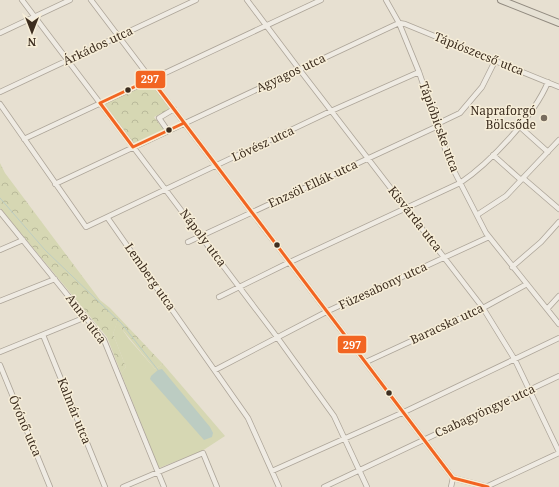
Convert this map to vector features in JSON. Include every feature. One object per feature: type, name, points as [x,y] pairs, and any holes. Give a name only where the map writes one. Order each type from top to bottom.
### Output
[{"type":"main road","points":[[501,0],[559,23]]},
{"type":"street","name":"Nápoly utca","points":[[22,0],[277,337],[334,416],[367,487]]},
{"type":"street","points":[[0,33],[70,0]]},
{"type":"street","points":[[90,0],[328,311],[453,478],[488,487],[559,452]]},
{"type":"street","name":"Árkádos utca","points":[[0,92],[196,0]]},
{"type":"street","name":"Kisvárda utca","points":[[247,0],[267,25],[298,69],[483,308],[515,360],[559,452]]},
{"type":"street","points":[[24,139],[321,0]]},
{"type":"street","name":"Tápióbicske utca","points":[[386,0],[398,23],[419,72],[438,125],[447,156],[477,215],[489,237],[512,267],[548,308],[559,324]]},
{"type":"street","name":"Tápiószecső utca","points":[[398,23],[405,24],[559,87]]},
{"type":"street","name":"Agyagos utca","points":[[170,130],[398,23]]},
{"type":"street","name":"Enzsöl Ellák utca","points":[[188,242],[438,125],[460,113],[482,87],[495,61]]},
{"type":"street","name":"Lövész utca","points":[[107,217],[331,111],[419,72]]},
{"type":"street","points":[[219,297],[290,262],[460,183],[474,174],[493,155],[538,103],[548,82]]},
{"type":"street","points":[[0,104],[83,225],[90,226],[107,217]]},
{"type":"street","points":[[55,184],[170,130],[159,118],[174,109]]},
{"type":"street","points":[[519,126],[548,152]]},
{"type":"street","points":[[477,215],[497,203],[559,140]]},
{"type":"street","points":[[554,145],[559,149]]},
{"type":"street","points":[[493,155],[559,209]]},
{"type":"street","name":"Anna utca","points":[[0,212],[104,340],[164,487]]},
{"type":"street","name":"Lemberg utca","points":[[107,217],[248,418],[279,487]]},
{"type":"street","points":[[512,267],[536,246],[559,222]]},
{"type":"street","name":"Füzesabony utca","points":[[215,370],[328,311],[489,237]]},
{"type":"street","points":[[0,250],[23,240]]},
{"type":"street","points":[[0,301],[54,279]]},
{"type":"street","name":"Baracska utca","points":[[366,362],[483,308],[527,284]]},
{"type":"street","points":[[548,308],[559,296]]},
{"type":"street","points":[[0,352],[86,317]]},
{"type":"street","name":"Kalmár utca","points":[[43,335],[105,487]]},
{"type":"street","points":[[272,471],[404,412],[559,338]]},
{"type":"street","name":"Óvónő utca","points":[[0,365],[50,487]]},
{"type":"street","name":"Csabagyöngye utca","points":[[324,487],[559,376]]},
{"type":"street","points":[[123,487],[203,453],[217,487]]},
{"type":"street","points":[[451,487],[453,478]]},
{"type":"green space","points":[[148,82],[152,84],[171,109],[154,117],[164,130],[135,145],[104,103]]},
{"type":"green space","points":[[0,163],[5,173],[100,300],[110,308],[163,364],[155,369],[117,323],[113,334],[126,367],[121,373],[107,337],[0,208]]},
{"type":"green space","points":[[117,322],[129,339],[155,369],[163,364],[225,436],[202,451],[159,468],[121,373],[126,367],[113,334]]},
{"type":"shaded area","points":[[162,369],[210,427],[213,433],[212,437],[204,440],[150,379],[151,376],[158,370]]},
{"type":"waterway","points":[[0,198],[45,250],[122,324],[158,370]]},
{"type":"transit line","name":"297","points":[[184,123],[133,147],[100,103],[151,79],[453,478]]},
{"type":"transit line","name":"297","points":[[453,478],[488,487]]},
{"type":"place","name":"Napraforgó Bölcsőde","points":[[544,118]]}]
